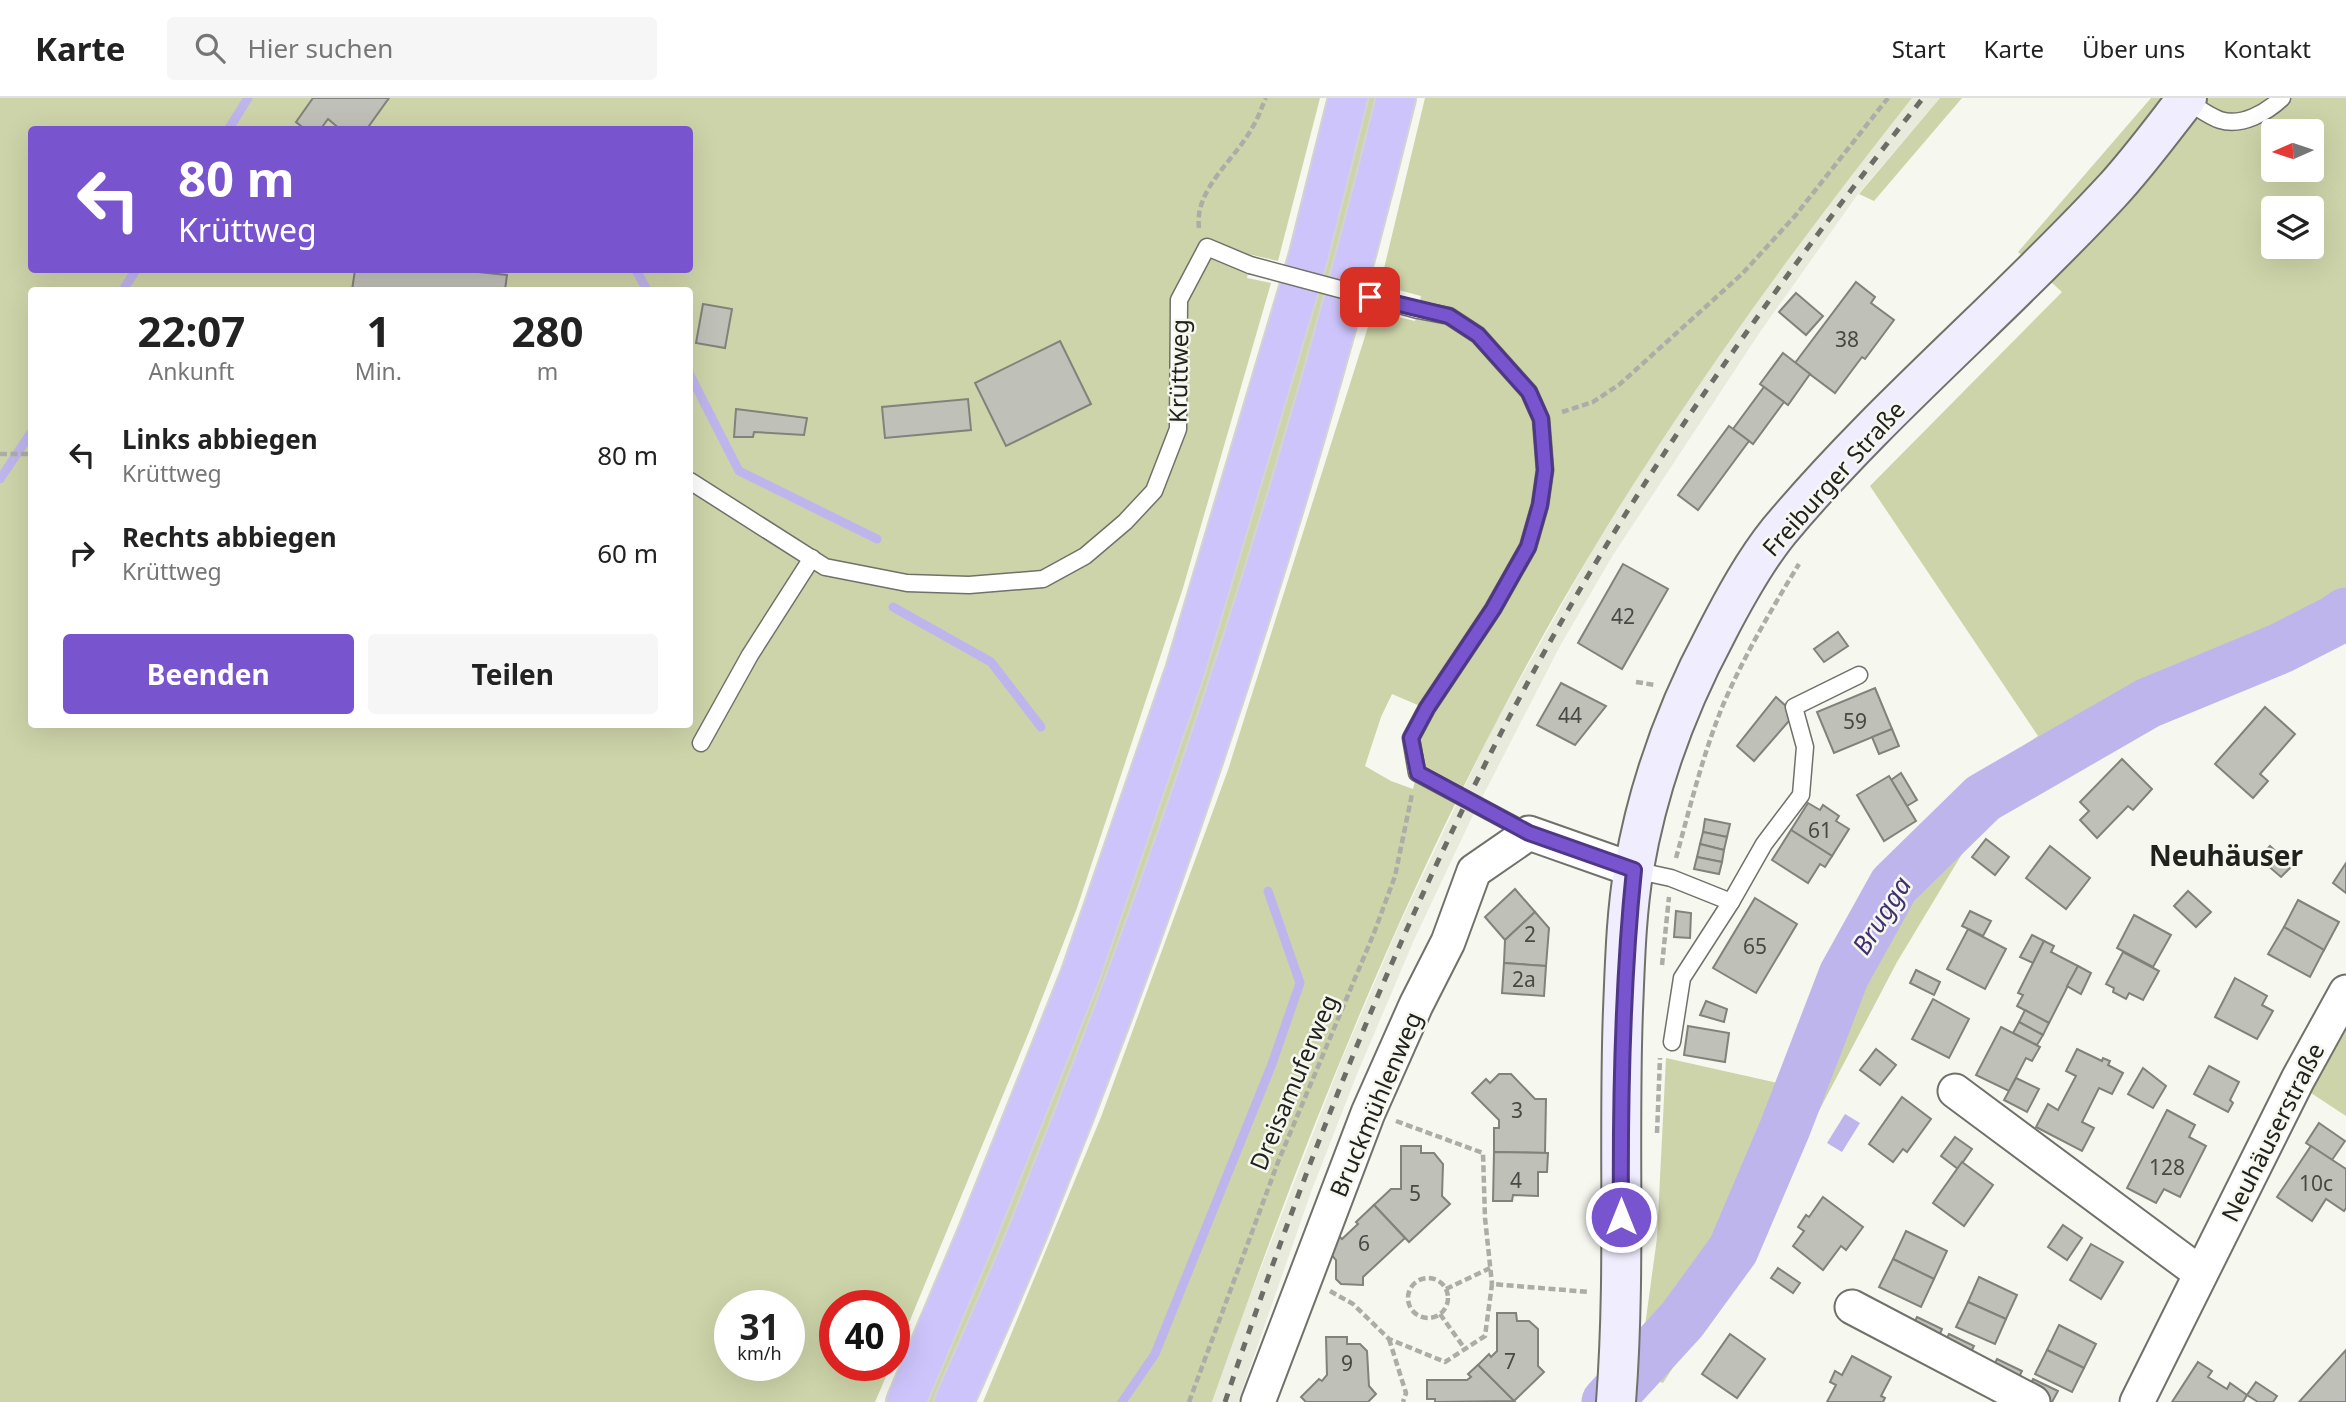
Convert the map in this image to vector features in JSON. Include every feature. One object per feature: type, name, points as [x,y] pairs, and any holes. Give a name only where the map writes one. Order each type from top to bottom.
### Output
[{"type":"highway","points":[[906,1402],[977,1234],[1080,976],[1185,671],[1308,258],[1348,98]]},
{"type":"highway","points":[[954,1402],[1030,1226],[1085,1085],[1151,909],[1227,689],[1313,413],[1396,98]]},
{"type":"street","name":"Freiburger Straße","points":[[1616,1402],[1622,1295],[1620,1081],[1625,959],[1634,870],[1647,806],[1664,751],[1687,693],[1728,610],[1777,533],[1903,400],[2042,264],[2114,189],[2186,99]]},
{"type":"street","points":[[1529,833],[1634,870]]},
{"type":"street","name":"Bruckmühlenweg","points":[[1258,1402],[1368,1113],[1416,1005],[1448,942],[1474,871],[1529,833]]},
{"type":"street","name":"Neuhäuserstraße","points":[[2137,1402],[2298,1079],[2346,992]]},
{"type":"street","points":[[1955,1091],[2200,1273]]},
{"type":"street","points":[[1852,1307],[2033,1402]]},
{"type":"lane","name":"Freiburger Straße","points":[[2186,99],[2221,121],[2245,120],[2269,110],[2282,98]]},
{"type":"lane","points":[[1207,247],[1250,265],[1449,316],[1478,335],[1529,392],[1541,419],[1545,470],[1540,505],[1528,547],[1493,609],[1427,708],[1411,738],[1418,773],[1529,833]]},
{"type":"lane","name":"Krüttweg","points":[[693,483],[825,567],[907,583],[969,585],[1043,579],[1085,556],[1125,522],[1154,491],[1178,429],[1179,300],[1207,247]]},
{"type":"lane","points":[[701,743],[750,654],[812,558]]},
{"type":"lane","points":[[1672,1042],[1682,978],[1731,902],[1764,844],[1801,795],[1805,747],[1794,707],[1859,675]]},
{"type":"lane","points":[[1634,870],[1671,878],[1731,902]]},
{"type":"path","points":[[1207,247],[1198,227],[1198,210],[1214,181],[1252,130],[1266,98]]},
{"type":"path","points":[[1541,419],[1593,402],[1620,384],[1742,274],[1795,216],[1888,98]]},
{"type":"path","points":[[0,454],[28,454]]},
{"type":"path","points":[[1671,878],[1700,772],[1723,706],[1757,634],[1805,554]]},
{"type":"path","points":[[1636,682],[1655,685]]},
{"type":"path","name":"Dreisamuferweg","points":[[1189,1402],[1278,1162],[1374,933],[1395,876],[1418,773]]},
{"type":"path","points":[[1305,1276],[1353,1304],[1389,1339],[1444,1362],[1485,1336],[1492,1284],[1485,1218],[1483,1153],[1368,1113]]},
{"type":"path","points":[[1446,1289],[1490,1268]]},
{"type":"path","points":[[1430,1278],[1446,1289],[1448,1303],[1440,1314],[1429,1319],[1416,1315],[1409,1305],[1408,1292],[1416,1281],[1430,1278]]},
{"type":"path","points":[[1492,1284],[1622,1295]]},
{"type":"path","points":[[1440,1314],[1465,1349]]},
{"type":"path","points":[[1389,1339],[1406,1393],[1403,1402]]},
{"type":"shaded area","points":[[1912,98],[1940,98],[1858,194],[1760,332],[1613,555],[1560,646],[1472,817],[1414,940],[1311,1192],[1238,1402],[1212,1402],[1340,1064],[1397,930],[1492,729],[1595,546],[1661,440],[1742,322]]},
{"type":"shaded area","points":[[1845,1114],[1860,1123],[1842,1152],[1827,1143]]},
{"type":"green space","points":[[0,98],[1320,98],[1278,261],[1252,255],[1247,278],[1271,283],[1183,588],[1077,908],[910,1320],[910,1290],[819,1290],[819,1381],[884,1381],[875,1402],[0,1402]]},
{"type":"green space","points":[[1366,98],[1378,98],[1327,291],[1273,482],[1182,767],[1101,998],[1020,1200],[936,1402],[923,1402],[1200,677],[1244,542]]},
{"type":"green space","points":[[1425,98],[1912,98],[1787,261],[1708,372],[1633,485],[1538,645],[1483,749],[1382,962],[1293,1181],[1212,1402],[983,1402],[1101,1117],[1228,770],[1373,311],[1415,321],[1421,296],[1380,285]],"holes":[[[1392,694],[1427,709],[1411,738],[1417,773],[1413,789],[1391,781],[1365,766],[1381,717]]]},
{"type":"green space","points":[[1940,98],[1962,98],[1874,201],[1859,194]]},
{"type":"green space","points":[[2151,98],[2346,98],[2346,643],[2131,735],[2034,795],[2001,811],[1971,839],[1897,962],[1735,1271],[1663,1383],[1643,1375],[1645,1326],[1657,1238],[1666,1058],[1782,1084],[1815,994],[1849,925],[1885,876],[1946,807],[2002,760],[2038,736],[1870,486],[2062,292],[2018,252]]},
{"type":"green space","points":[[2346,1022],[2346,1116],[2308,1091]]},
{"type":"building","points":[[313,98],[389,98],[369,126],[336,126],[328,119],[323,126],[301,126],[296,122]]},
{"type":"building","points":[[355,273],[507,275],[505,287],[352,287]]},
{"type":"building","points":[[1856,282],[1875,297],[1871,303],[1894,320],[1835,393],[1795,363]]},
{"type":"building","points":[[1796,293],[1823,316],[1806,335],[1779,312]]},
{"type":"building","points":[[703,304],[732,309],[725,348],[696,343]]},
{"type":"building","points":[[1060,341],[1091,404],[1006,446],[975,383]]},
{"type":"building","points":[[1783,353],[1810,374],[1788,405],[1760,384]]},
{"type":"building","points":[[1764,387],[1784,402],[1753,444],[1733,429]]},
{"type":"building","points":[[968,399],[971,430],[885,438],[882,407]]},
{"type":"building","points":[[736,409],[807,418],[804,435],[754,432],[753,437],[734,437]]},
{"type":"building","points":[[1729,426],[1749,441],[1698,510],[1678,495]]},
{"type":"building","points":[[1623,564],[1668,589],[1622,669],[1578,643]]},
{"type":"building","points":[[1838,632],[1848,646],[1824,662],[1814,649]]},
{"type":"building","points":[[1561,683],[1606,706],[1575,745],[1537,725]]},
{"type":"building","points":[[1875,688],[1892,729],[1834,753],[1817,712]]},
{"type":"building","points":[[1776,697],[1795,714],[1754,761],[1737,746]]},
{"type":"building","points":[[2265,707],[2295,734],[2260,774],[2268,781],[2253,798],[2215,764]]},
{"type":"building","points":[[1892,729],[1899,746],[1879,754],[1872,737]]},
{"type":"building","points":[[2122,759],[2152,789],[2133,810],[2128,806],[2097,838],[2080,820],[2089,811],[2080,802]]},
{"type":"building","points":[[1901,773],[1917,800],[1907,806],[1891,780]]},
{"type":"building","points":[[1889,776],[1916,821],[1884,841],[1857,795]]},
{"type":"building","points":[[1808,803],[1820,810],[1823,805],[1839,816],[1836,821],[1849,829],[1832,856],[1791,830]]},
{"type":"building","points":[[1705,819],[1730,824],[1727,837],[1703,832]]},
{"type":"building","points":[[1791,830],[1832,856],[1825,867],[1820,864],[1808,883],[1772,860]]},
{"type":"building","points":[[1703,832],[1727,837],[1724,850],[1700,844]]},
{"type":"building","points":[[1986,839],[2009,857],[1995,875],[1972,857]]},
{"type":"building","points":[[1700,844],[1724,850],[1722,862],[1697,857]]},
{"type":"building","points":[[2050,846],[2090,878],[2066,909],[2026,878]]},
{"type":"building","points":[[2270,846],[2292,866],[2281,877],[2259,858]]},
{"type":"building","points":[[1697,857],[1722,862],[1719,874],[1694,869]]},
{"type":"building","points":[[2346,863],[2346,893],[2333,883]]},
{"type":"building","points":[[1515,889],[1535,912],[1505,940],[1485,917]]},
{"type":"building","points":[[2188,891],[2211,912],[2196,927],[2174,906]]},
{"type":"building","points":[[1755,898],[1797,924],[1756,993],[1713,968]]},
{"type":"building","points":[[2298,900],[2339,922],[2324,950],[2284,927]]},
{"type":"building","points":[[1676,911],[1691,913],[1690,938],[1674,937]]},
{"type":"building","points":[[1970,911],[1991,921],[1983,936],[1962,926]]},
{"type":"building","points":[[1535,912],[1549,928],[1546,966],[1504,963],[1505,940]]},
{"type":"building","points":[[2134,915],[2171,935],[2153,967],[2117,948]]},
{"type":"building","points":[[2284,927],[2324,950],[2310,977],[2268,954]]},
{"type":"building","points":[[1968,929],[2006,949],[1985,989],[1947,969]]},
{"type":"building","points":[[2032,935],[2044,941],[2033,963],[2020,957]]},
{"type":"building","points":[[2044,941],[2054,946],[2051,952],[2078,966],[2049,1023],[2017,1006],[2023,995],[2018,993]]},
{"type":"building","points":[[2123,952],[2159,971],[2143,1000],[2129,993],[2126,999],[2113,992],[2114,988],[2106,984]]},
{"type":"building","points":[[1504,963],[1546,966],[1544,996],[1502,993]]},
{"type":"building","points":[[2078,966],[2091,973],[2081,994],[2067,986]]},
{"type":"building","points":[[1916,970],[1940,982],[1934,995],[1910,983]]},
{"type":"building","points":[[2235,978],[2267,996],[2262,1005],[2273,1011],[2257,1039],[2215,1017]]},
{"type":"building","points":[[1933,999],[1969,1019],[1949,1058],[1912,1039]]},
{"type":"building","points":[[1706,1001],[1727,1009],[1724,1022],[1700,1015]]},
{"type":"building","points":[[2025,1010],[2049,1023],[2043,1035],[2019,1022]]},
{"type":"building","points":[[2019,1022],[2043,1035],[2037,1045],[2013,1033]]},
{"type":"building","points":[[1688,1026],[1729,1033],[1725,1062],[1684,1055]]},
{"type":"building","points":[[2001,1027],[2040,1047],[2032,1061],[2026,1058],[2009,1091],[1976,1075]]},
{"type":"building","points":[[1876,1049],[1896,1065],[1880,1085],[1860,1070]]},
{"type":"building","points":[[2077,1049],[2102,1061],[2103,1058],[2110,1061],[2108,1065],[2123,1073],[2112,1094],[2099,1088],[2082,1122],[2094,1128],[2082,1151],[2036,1127],[2048,1104],[2058,1110],[2076,1076],[2066,1071]]},
{"type":"building","points":[[2209,1066],[2239,1082],[2230,1100],[2233,1103],[2228,1112],[2194,1094]]},
{"type":"building","points":[[2143,1068],[2166,1086],[2153,1108],[2128,1094]]},
{"type":"building","points":[[1499,1074],[1511,1074],[1535,1099],[1546,1099],[1545,1153],[1494,1152],[1494,1128],[1499,1128],[1499,1120],[1472,1093],[1486,1079],[1490,1083]]},
{"type":"building","points":[[2016,1078],[2039,1089],[2027,1112],[2004,1100]]},
{"type":"building","points":[[1902,1097],[1931,1119],[1907,1152],[1903,1149],[1893,1162],[1869,1144]]},
{"type":"building","points":[[2167,1110],[2195,1125],[2189,1137],[2206,1146],[2180,1197],[2164,1189],[2156,1203],[2127,1188]]},
{"type":"building","points":[[2319,1123],[2345,1141],[2332,1160],[2306,1143]]},
{"type":"building","points":[[1955,1137],[1972,1149],[1958,1169],[1941,1156]]},
{"type":"building","points":[[1401,1146],[1421,1146],[1421,1153],[1434,1153],[1443,1164],[1442,1196],[1450,1204],[1409,1242],[1374,1205],[1391,1189],[1401,1189]]},
{"type":"building","points":[[2311,1146],[2346,1169],[2346,1208],[2344,1211],[2326,1199],[2312,1221],[2277,1197]]},
{"type":"building","points":[[1494,1152],[1548,1153],[1547,1172],[1538,1172],[1538,1196],[1513,1195],[1512,1201],[1493,1201]]},
{"type":"building","points":[[1962,1162],[1993,1185],[1964,1226],[1933,1203]]},
{"type":"building","points":[[1823,1197],[1863,1227],[1846,1250],[1841,1246],[1823,1270],[1793,1246],[1804,1231],[1798,1227]]},
{"type":"building","points":[[1374,1205],[1405,1238],[1363,1277],[1363,1285],[1341,1284],[1336,1279],[1336,1260],[1324,1246],[1337,1234],[1342,1239]]},
{"type":"building","points":[[2063,1225],[2082,1238],[2067,1260],[2048,1247]]},
{"type":"building","points":[[1906,1231],[1947,1251],[1934,1279],[1893,1259]]},
{"type":"building","points":[[2091,1244],[2123,1262],[2101,1299],[2070,1280]]},
{"type":"building","points":[[1893,1259],[1934,1279],[1921,1307],[1879,1287]]},
{"type":"building","points":[[1778,1268],[1800,1283],[1793,1293],[1771,1278]]},
{"type":"building","points":[[1979,1277],[2017,1295],[2006,1319],[1968,1302]]},
{"type":"building","points":[[1968,1302],[2006,1319],[1995,1344],[1956,1327]]},
{"type":"building","points":[[1497,1313],[1516,1313],[1517,1321],[1529,1321],[1538,1329],[1538,1366],[1544,1372],[1514,1401],[1478,1365],[1489,1354],[1491,1357],[1497,1351]]},
{"type":"building","points":[[1917,1317],[1942,1329],[1937,1341],[1911,1329]]},
{"type":"building","points":[[2059,1325],[2096,1344],[2084,1368],[2047,1350]]},
{"type":"building","points":[[1730,1334],[1765,1359],[1737,1398],[1702,1374]]},
{"type":"building","points":[[1949,1334],[1974,1346],[1968,1358],[1943,1346]]},
{"type":"building","points":[[1326,1337],[1347,1337],[1347,1344],[1360,1344],[1367,1351],[1369,1386],[1376,1394],[1368,1402],[1306,1402],[1301,1397],[1319,1379],[1322,1381],[1327,1375]]},
{"type":"building","points":[[2047,1350],[2084,1368],[2072,1392],[2035,1374]]},
{"type":"building","points":[[2346,1350],[2346,1402],[2299,1402]]},
{"type":"building","points":[[1852,1356],[1891,1377],[1881,1396],[1885,1398],[1883,1402],[1827,1402],[1836,1385],[1830,1382],[1835,1371],[1842,1375]]},
{"type":"building","points":[[1997,1359],[2022,1371],[2016,1383],[1991,1371]]},
{"type":"building","points":[[2198,1362],[2212,1371],[2208,1377],[2227,1389],[2230,1383],[2247,1395],[2243,1402],[2172,1402]]},
{"type":"building","points":[[1478,1365],[1514,1401],[1435,1402],[1435,1399],[1427,1399],[1427,1380],[1467,1380],[1471,1377],[1468,1374]]},
{"type":"building","points":[[2033,1379],[2058,1391],[2052,1402],[2027,1391]]},
{"type":"building","points":[[2256,1382],[2277,1396],[2273,1402],[2258,1402],[2247,1395]]},
{"type":"waterway","points":[[230,126],[248,98]]},
{"type":"waterway","points":[[125,287],[134,273]]},
{"type":"waterway","points":[[638,273],[645,287]]},
{"type":"waterway","points":[[693,381],[739,471],[877,539]]},
{"type":"waterway","points":[[0,479],[28,437]]},
{"type":"waterway","points":[[893,607],[991,662],[1041,727]]},
{"type":"waterway","name":"Brugga","points":[[1607,1402],[1682,1320],[1733,1250],[1785,1128],[1844,975],[1894,885],[1983,798],[2148,703],[2281,648],[2346,613]]},
{"type":"waterway","points":[[1122,1402],[1155,1354],[1272,1064],[1300,983],[1268,891]]},
{"type":"railway","points":[[1225,1402],[1294,1206],[1370,1014],[1455,824],[1502,731],[1592,569],[1680,430],[1774,294],[1923,98]]},
{"type":"district","name":"Neuhäuser","points":[[2226,855]]},
{"type":"route","points":[[1370,297],[1449,316],[1478,335],[1529,392],[1541,419],[1545,470],[1540,505],[1528,547],[1493,609],[1427,708],[1411,738],[1418,773],[1529,833],[1545,836],[1634,870],[1625,959],[1620,1081],[1621,1217]]}]
